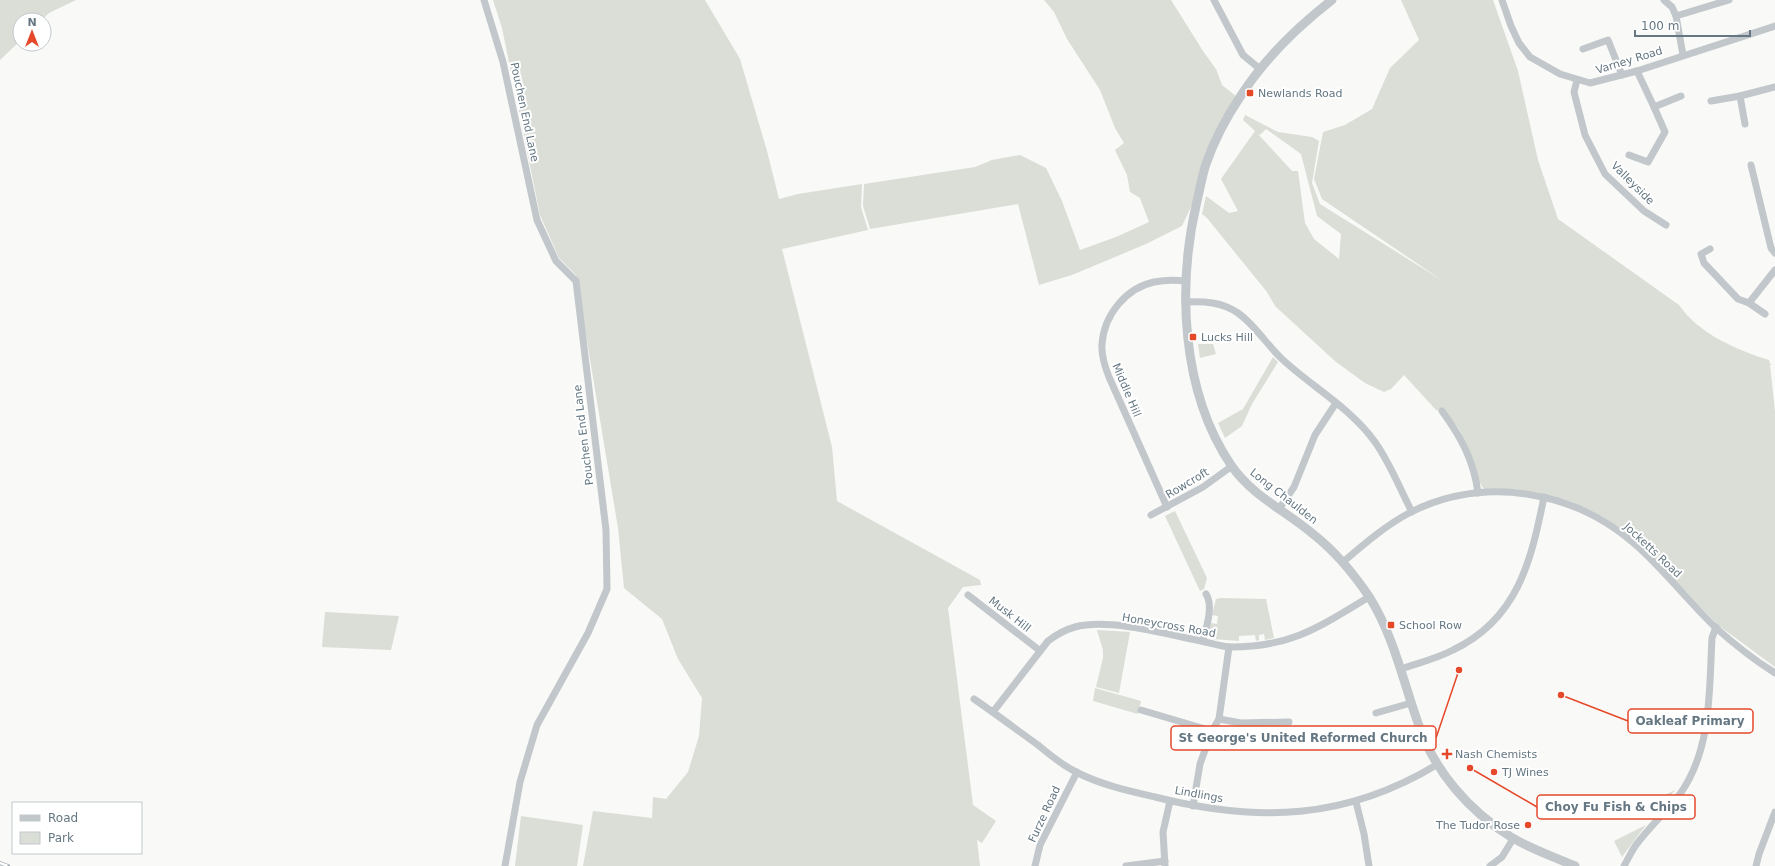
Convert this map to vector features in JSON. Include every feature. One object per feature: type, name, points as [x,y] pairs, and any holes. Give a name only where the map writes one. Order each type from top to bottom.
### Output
[{"type":"street","name":"Pouchen End Lane","points":[[484,0],[503,62],[537,220],[556,260],[576,281],[606,530],[608,560],[607,590],[588,633],[537,725],[520,782],[505,866]]},
{"type":"street","points":[[1214,0],[1243,55],[1260,69]]},
{"type":"street","name":"Long Chaulden","points":[[1332,0],[1295,30],[1246,87],[1230,114],[1205,166],[1192,221],[1185,302],[1193,369],[1202,404],[1218,444],[1232,466],[1249,486],[1313,533],[1343,562],[1369,597],[1387,630],[1419,726],[1438,764],[1463,798],[1490,822],[1513,838],[1575,866]]},
{"type":"street","name":"Varney Road","points":[[1502,0],[1519,43],[1530,57],[1560,74],[1590,83],[1637,71],[1775,26]]},
{"type":"street","points":[[1664,0],[1672,8],[1676,16],[1683,55]]},
{"type":"street","points":[[1676,16],[1730,0]]},
{"type":"street","points":[[1583,48],[1608,40],[1622,75]]},
{"type":"street","points":[[1629,155],[1648,162],[1665,132],[1637,71]]},
{"type":"street","name":"Valleyside","points":[[1577,80],[1574,92],[1586,135],[1605,174],[1644,211],[1666,225]]},
{"type":"street","points":[[1711,100],[1740,96],[1775,87]]},
{"type":"street","points":[[1654,107],[1681,96]]},
{"type":"street","points":[[1740,96],[1745,124]]},
{"type":"street","points":[[1752,165],[1771,248],[1775,253]]},
{"type":"street","points":[[1710,248],[1702,254],[1704,263],[1738,299],[1749,303],[1765,314]]},
{"type":"street","points":[[1749,303],[1775,270]]},
{"type":"street","name":"Middle Hill","points":[[1167,507],[1108,378],[1102,358],[1102,344],[1104,332],[1114,311],[1121,301],[1132,292],[1154,282],[1186,281]]},
{"type":"street","points":[[1185,302],[1216,304],[1238,313],[1281,358],[1350,413],[1375,442],[1385,458],[1412,512]]},
{"type":"street","points":[[1279,509],[1294,487],[1315,435],[1336,403]]},
{"type":"street","points":[[1442,411],[1464,443],[1471,460],[1478,493]]},
{"type":"street","name":"Rowcroft","points":[[1151,514],[1203,487],[1232,466]]},
{"type":"street","name":"Jocketts Road","points":[[1343,562],[1391,524],[1412,512],[1450,498],[1478,493],[1517,493],[1544,497],[1573,506],[1613,526],[1637,546],[1716,627],[1758,662],[1775,673]]},
{"type":"street","points":[[1401,669],[1436,658],[1454,650],[1472,639],[1499,615],[1509,602],[1526,570],[1544,497]]},
{"type":"street","points":[[1203,641],[1210,609],[1209,597],[1206,594]]},
{"type":"street","name":"Musk Hill","points":[[968,595],[1039,650]]},
{"type":"street","name":"Honeycross Road","points":[[993,712],[1039,650],[1057,634],[1075,627],[1113,625],[1229,647],[1276,643],[1296,638],[1314,630],[1369,597]]},
{"type":"street","points":[[1624,866],[1636,845],[1680,794],[1694,768],[1703,744],[1708,716],[1712,638],[1716,627]]},
{"type":"street","points":[[1193,806],[1200,764],[1212,731],[1219,719],[1229,647]]},
{"type":"street","name":"Lindlings","points":[[974,699],[1077,772],[1118,788],[1193,806],[1249,812],[1280,813],[1311,811],[1356,802],[1408,782],[1438,764]]},
{"type":"street","points":[[1376,713],[1411,703]]},
{"type":"street","points":[[1141,710],[1212,731]]},
{"type":"street","points":[[1219,719],[1241,723],[1289,722]]},
{"type":"street","name":"Furze Road","points":[[1035,866],[1040,845],[1077,772]]},
{"type":"street","points":[[1126,866],[1165,864],[1163,832],[1170,801]]},
{"type":"street","points":[[1356,802],[1364,834],[1369,866]]},
{"type":"street","points":[[1756,866],[1775,812]]},
{"type":"street","points":[[1490,866],[1502,857],[1513,838]]},
{"type":"green space","points":[[0,0],[76,0],[51,12],[12,12],[12,49],[0,60]]},
{"type":"green space","points":[[493,0],[705,0],[740,59],[767,151],[779,199],[798,194],[862,184],[861,207],[868,230],[782,249],[832,447],[837,501],[980,580],[981,585],[963,587],[948,608],[973,805],[996,821],[982,843],[977,840],[980,866],[583,866],[593,811],[652,818],[653,797],[666,799],[688,772],[699,736],[702,698],[678,659],[662,619],[624,588],[618,528],[576,275],[559,258],[540,215],[502,28]]},
{"type":"green space","points":[[1044,0],[1171,0],[1216,69],[1222,85],[1236,96],[1182,226],[1146,244],[1072,275],[1039,285],[1018,204],[870,229],[863,206],[864,184],[975,167],[992,160],[1020,155],[1046,168],[1062,201],[1080,250],[1116,237],[1149,222],[1140,198],[1130,192],[1127,175],[1115,150],[1124,143],[1115,128],[1100,90],[1067,39],[1054,12]]},
{"type":"green space","points":[[1401,0],[1493,0],[1518,71],[1538,160],[1558,219],[1679,305],[1687,315],[1708,333],[1732,346],[1769,360],[1770,364],[1773,365],[1770,365],[1775,411],[1775,667],[1718,625],[1647,552],[1620,528],[1602,516],[1572,502],[1540,493],[1513,489],[1488,490],[1483,488],[1479,481],[1473,459],[1459,429],[1444,411],[1436,410],[1404,375],[1391,389],[1384,392],[1365,383],[1336,362],[1275,306],[1267,292],[1207,218],[1202,214],[1206,196],[1229,213],[1238,211],[1221,179],[1255,131],[1243,120],[1245,115],[1278,132],[1312,137],[1319,141],[1312,183],[1320,204],[1443,281],[1322,199],[1314,179],[1323,132],[1345,125],[1372,109],[1390,68],[1419,40]],"holes":[[[1266,129],[1301,154],[1317,216],[1341,234],[1339,259],[1314,239],[1305,223],[1298,171],[1292,171],[1258,134],[1260,135]]]},
{"type":"green space","points":[[1198,344],[1213,344],[1216,354],[1200,358]]},
{"type":"green space","points":[[1273,357],[1278,362],[1252,404],[1242,426],[1225,438],[1218,423],[1243,409]]},
{"type":"green space","points":[[1175,511],[1207,578],[1204,589],[1200,591],[1165,516]]},
{"type":"green space","points":[[1216,599],[1266,599],[1274,638],[1265,640],[1264,634],[1259,635],[1259,640],[1256,641],[1255,635],[1239,636],[1239,641],[1212,639],[1209,632],[1211,623],[1217,624],[1218,616],[1212,615]]},
{"type":"green space","points":[[325,612],[399,616],[391,650],[322,647]]},
{"type":"green space","points":[[1097,630],[1130,632],[1119,693],[1096,687],[1103,658],[1103,650]]},
{"type":"green space","points":[[1095,688],[1141,701],[1138,714],[1093,701]]},
{"type":"green space","points":[[1675,790],[1654,816],[1650,806],[1662,801],[1663,796]]},
{"type":"green space","points":[[521,816],[583,825],[577,866],[515,866]]},
{"type":"green space","points":[[1646,825],[1622,857],[1614,841]]},
{"type":"railway","points":[[0,863],[8,866]]},
{"type":"place","name":"Newlands Road","points":[[1250,93]]},
{"type":"place","name":"Lucks Hill","points":[[1193,337]]},
{"type":"place","name":"School Row","points":[[1391,625]]},
{"type":"place","name":"St George's United Reformed Church","points":[[1459,670]]},
{"type":"place","name":"Oakleaf Primary","points":[[1561,695]]},
{"type":"place","name":"Nash Chemists","points":[[1447,754]]},
{"type":"place","name":"Choy Fu Fish & Chips","points":[[1470,768]]},
{"type":"place","name":"TJ Wines","points":[[1494,772]]},
{"type":"place","name":"The Tudor Rose","points":[[1528,825]]}]
